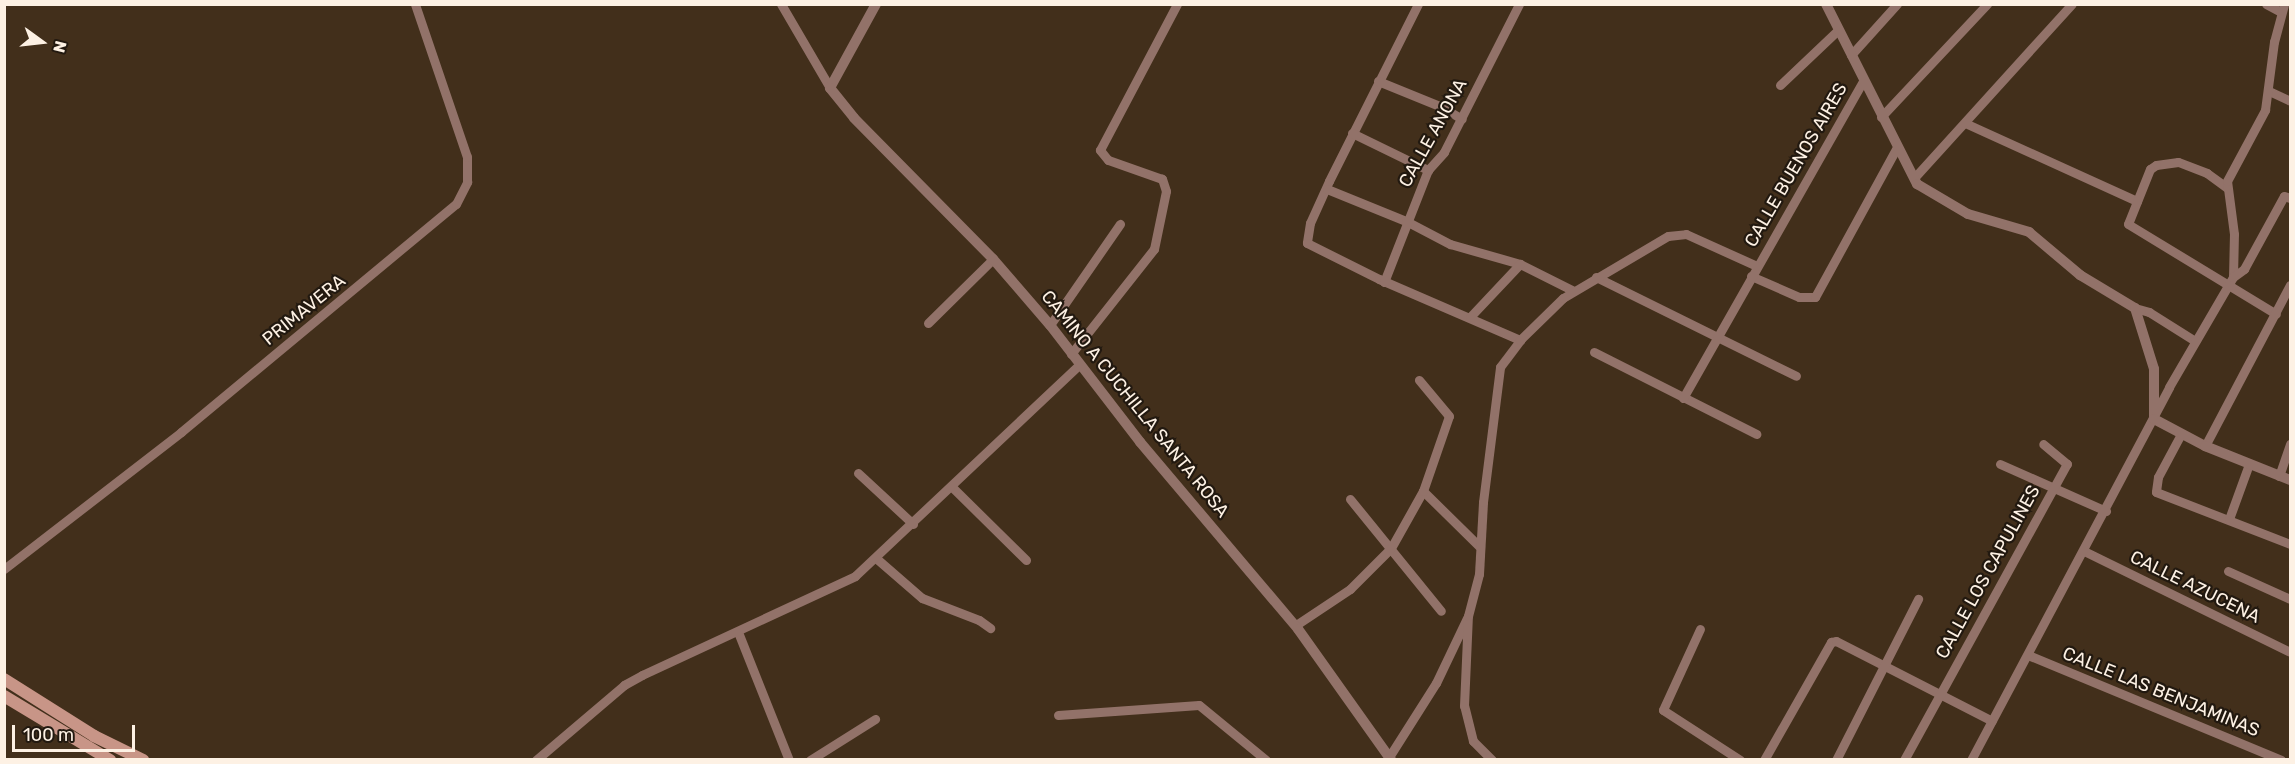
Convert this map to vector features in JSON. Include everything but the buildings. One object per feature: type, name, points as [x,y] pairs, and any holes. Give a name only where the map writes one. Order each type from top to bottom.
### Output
[{"type":"main road","points":[[4,679],[94,736],[143,759]]},
{"type":"main road","points":[[4,696],[110,759]]},
{"type":"street","name":"PRIMAVERA","points":[[4,569],[181,432],[456,204],[467,182],[467,157],[415,4]]},
{"type":"street","points":[[781,4],[830,88]]},
{"type":"street","points":[[830,88],[876,4]]},
{"type":"street","points":[[1071,354],[1154,249],[1166,191],[1162,179],[1108,160],[1100,150],[1177,4]]},
{"type":"street","points":[[1418,4],[1352,133],[1310,223],[1307,243],[1384,282],[1520,339]]},
{"type":"street","name":"CALLE ANONA","points":[[1384,282],[1406,221],[1428,170],[1444,152],[1462,120],[1519,4]]},
{"type":"street","points":[[1826,4],[1881,117],[1914,178],[1923,189],[1968,214],[2029,232],[2080,275],[2135,309],[2149,312],[2195,341]]},
{"type":"street","points":[[1851,56],[1897,4]]},
{"type":"street","points":[[1881,117],[1987,4]]},
{"type":"street","points":[[1914,178],[2072,4]]},
{"type":"street","points":[[2234,277],[2234,234],[2226,187],[2259,124],[2269,91],[2285,8],[2266,4]]},
{"type":"street","points":[[1780,85],[1838,30]]},
{"type":"street","points":[[1378,81],[1442,107],[1462,120]]},
{"type":"street","name":"CALLE BUENOS AIRES","points":[[1683,398],[1863,81]]},
{"type":"street","name":"CAMINO A CUCHILLA SANTA ROSA","points":[[830,88],[854,118],[993,259],[1050,325],[1079,365],[1296,625],[1390,758]]},
{"type":"street","points":[[2269,91],[2290,101]]},
{"type":"street","points":[[1965,123],[2137,201]]},
{"type":"street","points":[[1352,133],[1428,170]]},
{"type":"street","name":"CALLE BUENOS AIRES","points":[[1752,276],[1799,297],[1815,297],[1897,147]]},
{"type":"street","points":[[2226,187],[2191,166],[2164,162],[2150,169],[2128,224],[2227,287],[2276,314]]},
{"type":"street","points":[[1327,189],[1406,221],[1449,244],[1520,264],[1572,290]]},
{"type":"street","points":[[1971,759],[2106,511],[2195,341],[2227,287],[2244,269],[2287,197]]},
{"type":"street","points":[[1050,325],[1120,224]]},
{"type":"street","name":"CALLE BUENOS AIRES","points":[[1468,616],[1479,574],[1479,546],[1496,383],[1500,367],[1520,339],[1572,290],[1677,234],[1726,250],[1757,266]]},
{"type":"street","points":[[928,322],[993,259]]},
{"type":"street","points":[[1470,317],[1520,264]]},
{"type":"street","points":[[1596,277],[1796,376]]},
{"type":"street","points":[[2205,446],[2290,285]]},
{"type":"street","points":[[2135,309],[2154,369],[2154,419]]},
{"type":"street","points":[[1594,352],[1756,434]]},
{"type":"street","points":[[536,759],[624,685],[855,576],[877,559],[1079,365]]},
{"type":"street","points":[[1296,625],[1350,589],[1391,548],[1423,491],[1449,416],[1419,380]]},
{"type":"street","points":[[2154,419],[2205,446],[2290,480]]},
{"type":"street","points":[[2181,435],[2158,477],[2156,492],[2290,544]]},
{"type":"street","name":"CALLE LOS CAPULINES","points":[[1904,759],[2067,464],[2043,444]]},
{"type":"street","points":[[2279,476],[2290,444]]},
{"type":"street","points":[[2001,464],[2106,511]]},
{"type":"street","points":[[2229,519],[2249,464]]},
{"type":"street","points":[[858,472],[913,524]]},
{"type":"street","points":[[952,487],[1026,560]]},
{"type":"street","points":[[1423,491],[1479,546]]},
{"type":"street","points":[[1350,499],[1441,611]]},
{"type":"street","name":"CALLE AZUCENA","points":[[2084,551],[2290,652]]},
{"type":"street","points":[[877,559],[922,598],[979,620],[990,628]]},
{"type":"street","points":[[2228,572],[2290,599]]},
{"type":"street","points":[[1836,759],[1918,599]]},
{"type":"street","points":[[1390,758],[1436,683],[1468,616]]},
{"type":"street","points":[[1468,616],[1466,726],[1473,741],[1492,759]]},
{"type":"street","points":[[1700,629],[1663,710],[1681,726],[1740,759]]},
{"type":"street","points":[[738,633],[789,759]]},
{"type":"street","points":[[1764,759],[1831,642],[1836,641],[1938,696],[1992,722]]},
{"type":"street","name":"CALLE LAS BENJAMINAS","points":[[2028,655],[2281,759]]},
{"type":"street","points":[[1058,715],[1199,705],[1266,759]]},
{"type":"street","points":[[810,759],[875,719]]}]
